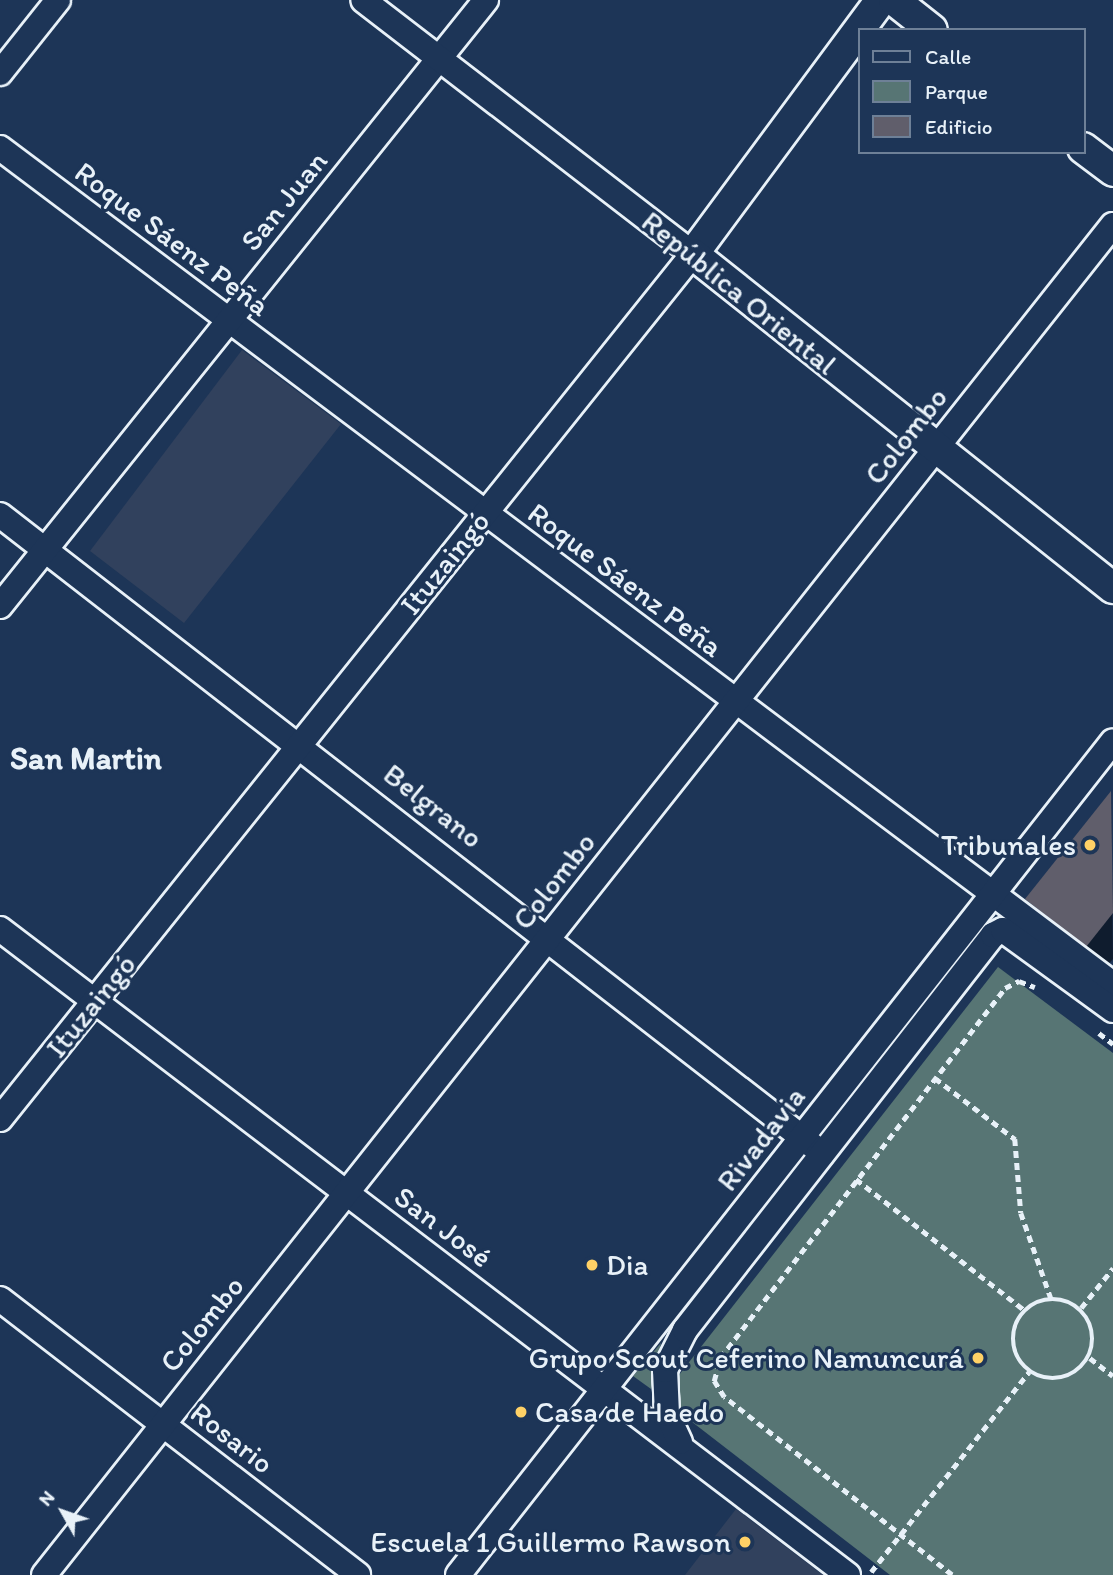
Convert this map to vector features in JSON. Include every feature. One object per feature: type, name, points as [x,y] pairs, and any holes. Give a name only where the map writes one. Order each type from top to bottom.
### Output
[{"type":"street","points":[[0,74],[58,0]]},
{"type":"street","name":"República Oriental","points":[[363,0],[693,254],[935,450],[1113,589]]},
{"type":"street","name":"San Juan","points":[[0,606],[486,0]]},
{"type":"street","name":"Ituzaingó","points":[[860,28],[881,0]]},
{"type":"street","points":[[894,0],[929,28]]},
{"type":"street","name":"Ituzaingó","points":[[0,1119],[693,254],[858,31]]},
{"type":"street","name":"Roque Sáenz Peña","points":[[0,148],[1113,984]]},
{"type":"street","points":[[1085,150],[1113,171]]},
{"type":"street","name":"Colombo","points":[[44,1575],[1113,225]]},
{"type":"street","name":"Belgrano","points":[[0,514],[551,937],[822,1153]]},
{"type":"street","name":"Rivadavia","points":[[458,1575],[606,1390],[1113,741]]},
{"type":"street","name":"San José","points":[[0,929],[848,1575]]},
{"type":"street","name":"Rivadavia","points":[[682,1446],[667,1414],[665,1370],[685,1330],[993,935],[1003,930],[1113,1010]]},
{"type":"street","name":"Rosario","points":[[0,1299],[358,1575]]},
{"type":"path","points":[[952,1575],[724,1397],[714,1381],[720,1358],[1005,988],[1019,981],[1042,993]]},
{"type":"path","points":[[1093,1029],[1113,1044]]},
{"type":"path","points":[[935,1077],[1015,1139],[1021,1213],[1051,1298]]},
{"type":"path","points":[[856,1179],[1024,1310]]},
{"type":"path","points":[[1081,1308],[1113,1268]]},
{"type":"path","points":[[1051,1298],[1081,1308],[1094,1341],[1090,1358],[1062,1379],[1029,1371],[1013,1344],[1024,1310],[1051,1298]]},
{"type":"path","points":[[1090,1358],[1113,1376]]},
{"type":"path","points":[[869,1575],[1029,1371]]},
{"type":"shaded area","points":[[242,350],[341,424],[184,623],[90,551]]},
{"type":"shaded area","name":"Escuela 1 Guillermo Rawson","points":[[736,1509],[823,1575],[685,1575]]},
{"type":"green space","points":[[998,967],[1113,1053],[1113,1575],[890,1575],[661,1398]]},
{"type":"green space","points":[[661,1343],[651,1389],[633,1376]]},
{"type":"building","name":"Tribunales","points":[[1111,791],[1113,913],[1086,947],[1025,899]]},
{"type":"place","name":"Tribunales","points":[[1090,845]]},
{"type":"place","name":"Dia","points":[[592,1265]]},
{"type":"place","name":"Grupo Scout Ceferino Namuncurá","points":[[978,1358]]},
{"type":"place","name":"Casa de Haedo","points":[[521,1412]]},
{"type":"place","name":"Escuela 1 Guillermo Rawson","points":[[745,1542]]},
{"type":"district","name":"San Martin","points":[[86,758]]}]
